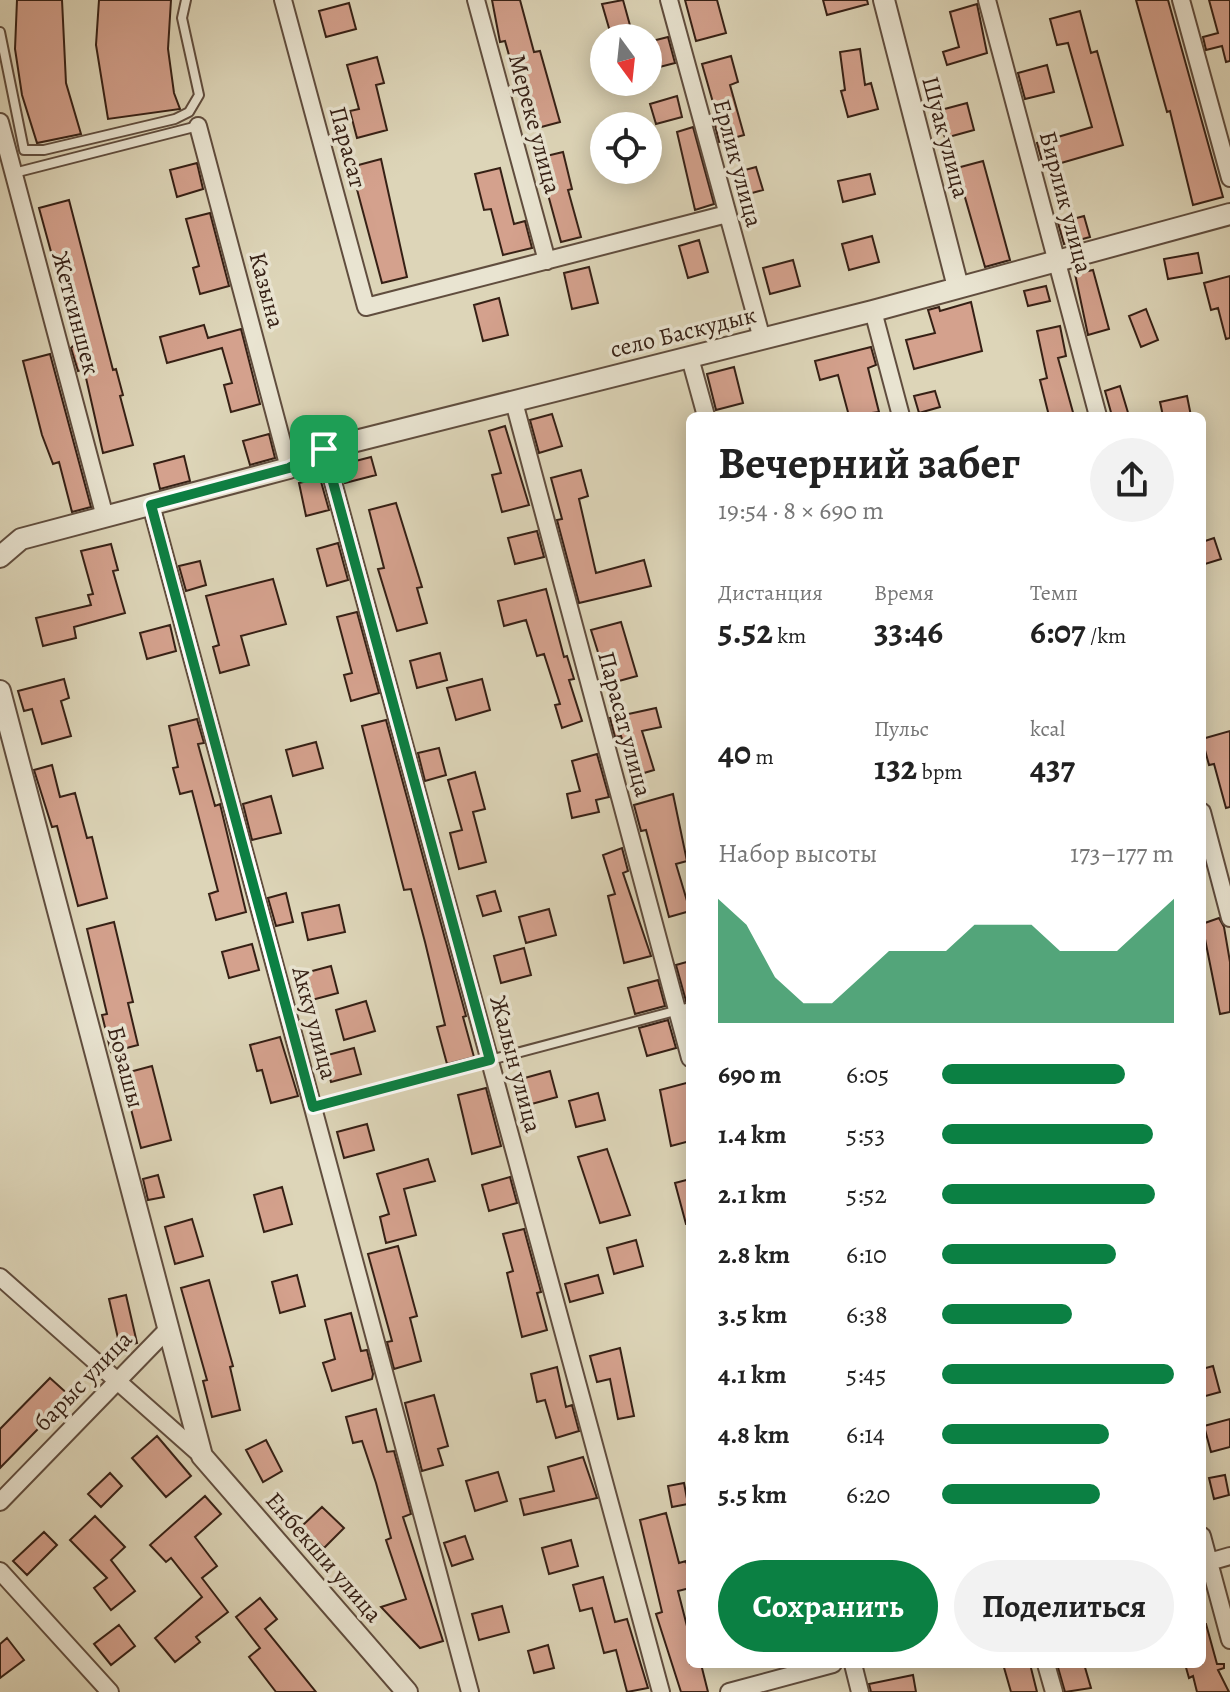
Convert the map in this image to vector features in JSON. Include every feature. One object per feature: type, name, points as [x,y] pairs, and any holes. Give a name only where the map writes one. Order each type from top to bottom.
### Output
[{"type":"street","name":"Парасат","points":[[283,0],[366,307],[547,261]]},
{"type":"street","name":"Мереке улица","points":[[476,0],[547,261]]},
{"type":"street","name":"Ерлик улица","points":[[669,0],[762,339]]},
{"type":"street","name":"Шуак улица","points":[[884,0],[958,287]]},
{"type":"street","name":"Бирлик улица","points":[[987,0],[1097,412]]},
{"type":"street","points":[[1181,0],[1230,178]]},
{"type":"street","name":"Жеткиншек","points":[[0,122],[105,517]]},
{"type":"street","name":"Казына","points":[[198,126],[289,468]]},
{"type":"street","points":[[547,261],[727,214]]},
{"type":"street","name":"село Баскудык","points":[[151,505],[289,468],[324,449],[873,311],[1230,214]]},
{"type":"street","points":[[873,311],[900,412]]},
{"type":"street","points":[[690,358],[705,412]]},
{"type":"street","name":"Парасат улица","points":[[514,402],[684,1008]]},
{"type":"street","name":"Жалын улица","points":[[324,449],[661,1692]]},
{"type":"street","points":[[0,557],[21,539],[151,505]]},
{"type":"street","name":"Акку улица","points":[[151,505],[470,1692]]},
{"type":"street","name":"Бозашы","points":[[0,691],[202,1456]]},
{"type":"street","points":[[1206,827],[1230,918]]},
{"type":"street","points":[[0,1277],[202,1456]]},
{"type":"street","name":"барыс улица","points":[[0,1502],[168,1329]]},
{"type":"street","name":"Енбекши улица","points":[[202,1456],[407,1692]]},
{"type":"street","points":[[1230,1556],[1206,1563],[1230,1640]]},
{"type":"street","points":[[0,1571],[110,1692]]},
{"type":"street","points":[[729,1692],[818,1668]]},
{"type":"street","points":[[854,1668],[860,1692]]},
{"type":"street","points":[[1047,1668],[1054,1692]]},
{"type":"lane","points":[[0,32],[24,150],[44,150],[175,119],[194,107],[199,95],[182,18],[186,0]]},
{"type":"lane","points":[[14,173],[198,126]]},
{"type":"lane","points":[[313,1107],[684,1008]]},
{"type":"building","points":[[17,0],[62,0],[66,83],[81,134],[37,143],[22,95],[15,49]]},
{"type":"building","points":[[99,0],[171,0],[168,49],[174,93],[180,109],[108,119],[96,45]]},
{"type":"building","points":[[492,0],[520,0],[534,52],[540,51],[560,122],[530,130],[505,41],[500,42]]},
{"type":"building","points":[[623,0],[630,24],[608,24],[602,4]]},
{"type":"building","points":[[685,0],[717,0],[726,33],[696,41]]},
{"type":"building","points":[[823,0],[867,0],[868,4],[827,15]]},
{"type":"building","points":[[1136,0],[1168,0],[1223,197],[1193,205],[1170,111],[1167,112]]},
{"type":"building","points":[[1209,0],[1230,0],[1230,61],[1226,62],[1222,46],[1206,50],[1203,37],[1218,33]]},
{"type":"building","points":[[349,3],[356,29],[326,37],[319,11]]},
{"type":"building","points":[[977,4],[987,53],[947,65],[943,52],[959,47],[950,12]]},
{"type":"building","points":[[1080,11],[1091,53],[1097,51],[1123,145],[1044,168],[1037,143],[1092,127],[1068,43],[1057,45],[1050,19]]},
{"type":"building","points":[[668,37],[675,63],[662,66],[662,38]]},
{"type":"building","points":[[860,49],[865,85],[871,83],[878,109],[848,117],[841,91],[845,90],[840,52]]},
{"type":"building","points":[[731,56],[738,82],[730,85],[744,135],[719,142],[714,121],[718,120],[702,64]]},
{"type":"building","points":[[377,57],[384,83],[376,85],[387,130],[357,138],[350,111],[359,109],[347,65]]},
{"type":"building","points":[[1047,65],[1054,92],[1025,99],[1018,73]]},
{"type":"building","points":[[677,96],[682,117],[662,122],[662,112],[652,112],[650,104]]},
{"type":"building","points":[[967,103],[974,130],[945,138],[937,111]]},
{"type":"building","points":[[693,127],[714,204],[695,210],[677,132]]},
{"type":"building","points":[[563,152],[572,189],[568,190],[581,237],[561,242],[538,158]]},
{"type":"building","points":[[381,159],[407,277],[382,283],[351,167]]},
{"type":"building","points":[[983,161],[1010,260],[985,267],[964,194],[960,195],[953,169]]},
{"type":"building","points":[[197,163],[203,189],[177,197],[170,170]]},
{"type":"building","points":[[756,167],[763,190],[741,196],[734,173]]},
{"type":"building","points":[[500,168],[514,224],[525,221],[532,248],[503,255],[491,209],[484,210],[475,174]]},
{"type":"building","points":[[870,174],[875,194],[843,202],[838,181]]},
{"type":"building","points":[[69,200],[113,370],[116,369],[123,395],[120,396],[133,445],[103,453],[84,369],[78,371],[71,348],[76,343],[39,208]]},
{"type":"building","points":[[210,213],[229,286],[200,294],[193,268],[199,266],[186,219]]},
{"type":"building","points":[[1084,216],[1090,237],[1064,244],[1058,223]]},
{"type":"building","points":[[872,236],[879,262],[849,270],[842,244]]},
{"type":"building","points":[[699,240],[708,272],[688,278],[679,246]]},
{"type":"building","points":[[1198,253],[1202,273],[1168,279],[1164,259]]},
{"type":"building","points":[[793,260],[800,286],[770,294],[763,268]]},
{"type":"building","points":[[589,267],[598,303],[572,309],[564,273]]},
{"type":"building","points":[[1093,270],[1109,329],[1088,335],[1075,274]]},
{"type":"building","points":[[1230,276],[1230,338],[1226,339],[1218,308],[1211,310],[1204,283]]},
{"type":"building","points":[[1046,286],[1050,301],[1028,306],[1024,291]]},
{"type":"building","points":[[499,298],[508,335],[483,341],[474,305]]},
{"type":"building","points":[[971,302],[982,351],[914,369],[906,340],[935,333],[928,310],[939,307],[940,311]]},
{"type":"building","points":[[1146,309],[1158,340],[1141,347],[1129,316]]},
{"type":"building","points":[[204,325],[208,338],[241,329],[260,404],[231,412],[224,385],[232,383],[222,348],[167,363],[160,337]]},
{"type":"building","points":[[1060,326],[1066,356],[1058,358],[1073,412],[1048,412],[1040,380],[1047,378],[1037,331]]},
{"type":"building","points":[[871,347],[876,365],[868,368],[879,412],[848,412],[838,375],[820,380],[815,361]]},
{"type":"building","points":[[50,354],[91,507],[72,512],[59,462],[53,464],[42,435],[23,361]]},
{"type":"building","points":[[734,367],[743,403],[716,410],[707,374]]},
{"type":"building","points":[[1120,386],[1128,412],[1111,412],[1105,391]]},
{"type":"building","points":[[935,391],[940,407],[919,412],[914,396]]},
{"type":"building","points":[[1187,396],[1190,412],[1162,412],[1160,402]]},
{"type":"building","points":[[552,414],[562,446],[539,453],[530,420]]},
{"type":"building","points":[[505,426],[529,505],[502,512],[492,475],[501,473],[489,431]]},
{"type":"building","points":[[269,434],[275,458],[250,465],[243,441]]},
{"type":"building","points":[[184,456],[190,481],[160,489],[154,464]]},
{"type":"building","points":[[371,457],[376,475],[345,483],[340,465]]},
{"type":"building","points":[[581,470],[588,496],[579,499],[596,573],[644,560],[651,586],[579,603],[557,520],[562,519],[551,478]]},
{"type":"building","points":[[320,478],[329,510],[306,516],[299,483]]},
{"type":"building","points":[[396,503],[422,587],[417,588],[427,623],[397,631],[378,569],[384,568],[369,510]]},
{"type":"building","points":[[537,531],[544,557],[515,564],[508,538]]},
{"type":"building","points":[[1214,538],[1221,559],[1206,564],[1206,541]]},
{"type":"building","points":[[338,543],[348,580],[327,586],[317,549]]},
{"type":"building","points":[[111,544],[118,570],[113,571],[125,613],[74,627],[76,638],[43,646],[36,618],[91,605],[88,595],[93,594],[81,551]]},
{"type":"building","points":[[200,561],[206,585],[186,591],[179,566]]},
{"type":"building","points":[[273,579],[286,624],[241,636],[249,665],[220,673],[213,647],[219,645],[206,596]]},
{"type":"building","points":[[546,589],[564,657],[567,656],[574,679],[569,680],[582,721],[562,728],[555,705],[560,704],[544,654],[537,656],[526,620],[504,626],[498,601]]},
{"type":"building","points":[[357,612],[379,693],[351,701],[344,675],[352,673],[337,617]]},
{"type":"building","points":[[621,622],[637,676],[608,684],[591,630]]},
{"type":"building","points":[[170,625],[176,651],[147,659],[140,633]]},
{"type":"building","points":[[440,653],[447,680],[417,688],[410,661]]},
{"type":"building","points":[[64,679],[69,698],[61,701],[71,736],[42,744],[32,709],[24,711],[18,691]]},
{"type":"building","points":[[482,679],[490,710],[456,720],[447,688]]},
{"type":"building","points":[[656,708],[661,727],[642,731],[654,770],[634,776],[621,736],[615,737],[610,718]]},
{"type":"building","points":[[197,719],[204,743],[198,744],[215,806],[220,804],[246,912],[216,920],[209,894],[218,891],[192,791],[180,794],[173,768],[178,767],[169,726]]},
{"type":"building","points":[[386,720],[466,1016],[463,1017],[474,1057],[447,1064],[437,1027],[445,1025],[425,942],[411,889],[404,890],[362,726]]},
{"type":"building","points":[[1230,731],[1230,807],[1226,808],[1214,764],[1209,765],[1206,738]]},
{"type":"building","points":[[316,742],[323,768],[293,776],[286,750]]},
{"type":"building","points":[[439,748],[446,775],[425,781],[418,753]]},
{"type":"building","points":[[597,754],[609,797],[596,800],[599,812],[572,818],[567,794],[580,791],[572,761]]},
{"type":"building","points":[[52,765],[60,797],[75,793],[87,838],[92,837],[107,898],[78,906],[57,826],[52,827],[34,770]]},
{"type":"building","points":[[475,772],[485,809],[473,812],[486,862],[459,869],[450,833],[462,830],[448,780]]},
{"type":"building","points":[[673,794],[686,856],[686,861],[676,864],[686,898],[686,912],[669,917],[646,830],[641,831],[634,805]]},
{"type":"building","points":[[271,796],[281,833],[252,840],[243,804]]},
{"type":"building","points":[[622,848],[628,871],[623,873],[651,956],[624,963],[608,896],[615,894],[603,855]]},
{"type":"building","points":[[495,891],[501,911],[483,916],[477,896]]},
{"type":"building","points":[[286,893],[293,922],[276,926],[268,898]]},
{"type":"building","points":[[339,905],[345,932],[308,940],[302,913]]},
{"type":"building","points":[[549,909],[556,935],[526,943],[519,917]]},
{"type":"building","points":[[1219,918],[1224,927],[1230,962],[1230,1012],[1220,1014],[1206,944],[1206,923]]},
{"type":"building","points":[[114,922],[133,1002],[128,1003],[138,1045],[111,1052],[102,1015],[107,1014],[87,929]]},
{"type":"building","points":[[252,944],[259,970],[229,978],[222,952]]},
{"type":"building","points":[[524,948],[531,975],[501,983],[494,956]]},
{"type":"building","points":[[686,962],[686,1001],[676,965]]},
{"type":"building","points":[[331,966],[338,993],[308,1001],[301,974]]},
{"type":"building","points":[[658,980],[665,1006],[635,1014],[628,988]]},
{"type":"building","points":[[366,1001],[375,1031],[344,1040],[336,1010]]},
{"type":"building","points":[[668,1020],[676,1048],[647,1056],[639,1028]]},
{"type":"building","points":[[280,1037],[298,1096],[271,1103],[262,1070],[257,1071],[250,1045]]},
{"type":"building","points":[[354,1048],[361,1074],[331,1082],[324,1056]]},
{"type":"building","points":[[152,1066],[171,1140],[141,1148],[122,1074]]},
{"type":"building","points":[[550,1071],[557,1097],[528,1105],[521,1079]]},
{"type":"building","points":[[686,1083],[686,1142],[671,1146],[660,1090]]},
{"type":"building","points":[[486,1088],[501,1146],[472,1154],[458,1095]]},
{"type":"building","points":[[598,1093],[605,1120],[576,1127],[569,1101]]},
{"type":"building","points":[[367,1124],[374,1150],[344,1158],[337,1132]]},
{"type":"building","points":[[607,1149],[630,1215],[600,1223],[578,1157]]},
{"type":"building","points":[[428,1159],[435,1181],[404,1189],[416,1235],[386,1243],[380,1217],[389,1214],[377,1174]]},
{"type":"building","points":[[158,1175],[164,1197],[148,1200],[143,1179]]},
{"type":"building","points":[[510,1177],[517,1203],[489,1211],[482,1185]]},
{"type":"building","points":[[686,1180],[686,1224],[675,1183]]},
{"type":"building","points":[[282,1187],[292,1224],[264,1232],[254,1195]]},
{"type":"building","points":[[192,1219],[203,1256],[175,1264],[165,1227]]},
{"type":"building","points":[[524,1229],[541,1292],[537,1293],[547,1330],[522,1337],[507,1273],[513,1271],[503,1234]]},
{"type":"building","points":[[636,1240],[643,1266],[614,1274],[607,1248]]},
{"type":"building","points":[[398,1246],[417,1316],[410,1318],[421,1361],[394,1369],[387,1342],[392,1341],[368,1254]]},
{"type":"building","points":[[297,1275],[305,1306],[280,1313],[272,1282]]},
{"type":"building","points":[[598,1275],[603,1293],[570,1302],[565,1284]]},
{"type":"building","points":[[209,1280],[233,1366],[230,1367],[240,1410],[212,1417],[203,1381],[207,1380],[181,1288]]},
{"type":"building","points":[[126,1295],[137,1343],[120,1347],[109,1299]]},
{"type":"building","points":[[351,1313],[361,1351],[367,1350],[372,1379],[332,1391],[323,1363],[335,1359],[325,1320]]},
{"type":"building","points":[[620,1348],[634,1416],[618,1419],[610,1379],[597,1382],[590,1356]]},
{"type":"building","points":[[1213,1366],[1220,1392],[1206,1396],[1206,1368]]},
{"type":"building","points":[[557,1367],[566,1407],[572,1405],[579,1431],[556,1438],[545,1400],[537,1402],[531,1374]]},
{"type":"building","points":[[50,1378],[70,1396],[0,1468],[0,1429]]},
{"type":"building","points":[[434,1395],[448,1446],[438,1449],[443,1465],[422,1471],[405,1403]]},
{"type":"building","points":[[376,1409],[387,1452],[394,1451],[411,1514],[403,1517],[443,1641],[420,1648],[381,1607],[406,1599],[386,1540],[391,1538],[376,1483],[362,1441],[353,1443],[346,1417]]},
{"type":"building","points":[[1230,1419],[1230,1447],[1211,1452],[1206,1425]]},
{"type":"building","points":[[157,1436],[191,1476],[166,1497],[132,1458]]},
{"type":"building","points":[[266,1440],[282,1471],[263,1482],[246,1450]]},
{"type":"building","points":[[583,1457],[597,1498],[524,1515],[520,1499],[554,1491],[548,1467]]},
{"type":"building","points":[[498,1472],[507,1501],[475,1511],[466,1481]]},
{"type":"building","points":[[110,1473],[122,1486],[101,1507],[88,1494]]},
{"type":"building","points":[[1225,1475],[1229,1495],[1214,1499],[1209,1478]]},
{"type":"building","points":[[684,1483],[686,1504],[672,1507],[668,1486]]},
{"type":"building","points":[[205,1496],[221,1514],[195,1537],[217,1566],[202,1578],[228,1612],[196,1637],[200,1642],[175,1662],[155,1638],[202,1597],[171,1558],[166,1562],[150,1545]]},
{"type":"building","points":[[322,1507],[344,1528],[324,1548],[302,1526]]},
{"type":"building","points":[[666,1513],[679,1563],[686,1561],[686,1589],[678,1591],[686,1622],[686,1668],[702,1668],[708,1692],[681,1692],[656,1614],[662,1612],[640,1520]]},
{"type":"building","points":[[95,1516],[125,1547],[111,1560],[135,1591],[111,1610],[94,1588],[107,1578],[70,1540]]},
{"type":"building","points":[[44,1532],[57,1545],[27,1575],[13,1561]]},
{"type":"building","points":[[465,1536],[473,1559],[452,1566],[444,1543]]},
{"type":"building","points":[[571,1540],[578,1566],[549,1574],[542,1548]]},
{"type":"building","points":[[603,1577],[615,1622],[627,1619],[648,1688],[627,1692],[616,1650],[604,1653],[592,1608],[580,1611],[573,1585]]},
{"type":"building","points":[[260,1598],[277,1619],[265,1629],[316,1692],[276,1692],[249,1657],[260,1648],[236,1617]]},
{"type":"building","points":[[502,1606],[509,1632],[479,1640],[472,1614]]},
{"type":"building","points":[[1206,1624],[1217,1664],[1224,1664],[1224,1668],[1218,1670],[1229,1692],[1197,1692],[1193,1676],[1189,1678],[1186,1668],[1206,1668]]},
{"type":"building","points":[[119,1625],[135,1646],[111,1665],[94,1644]]},
{"type":"building","points":[[7,1638],[24,1660],[0,1678],[0,1644]]},
{"type":"building","points":[[548,1645],[554,1668],[534,1673],[528,1651]]},
{"type":"building","points":[[1004,1668],[1031,1668],[1037,1692],[1011,1692]]},
{"type":"building","points":[[1058,1668],[1085,1668],[1091,1688],[1065,1692]]},
{"type":"building","points":[[913,1675],[916,1692],[871,1692],[869,1684]]},
{"type":"route","points":[[324,449],[490,1060],[313,1107],[151,505],[289,468],[324,449]]}]
